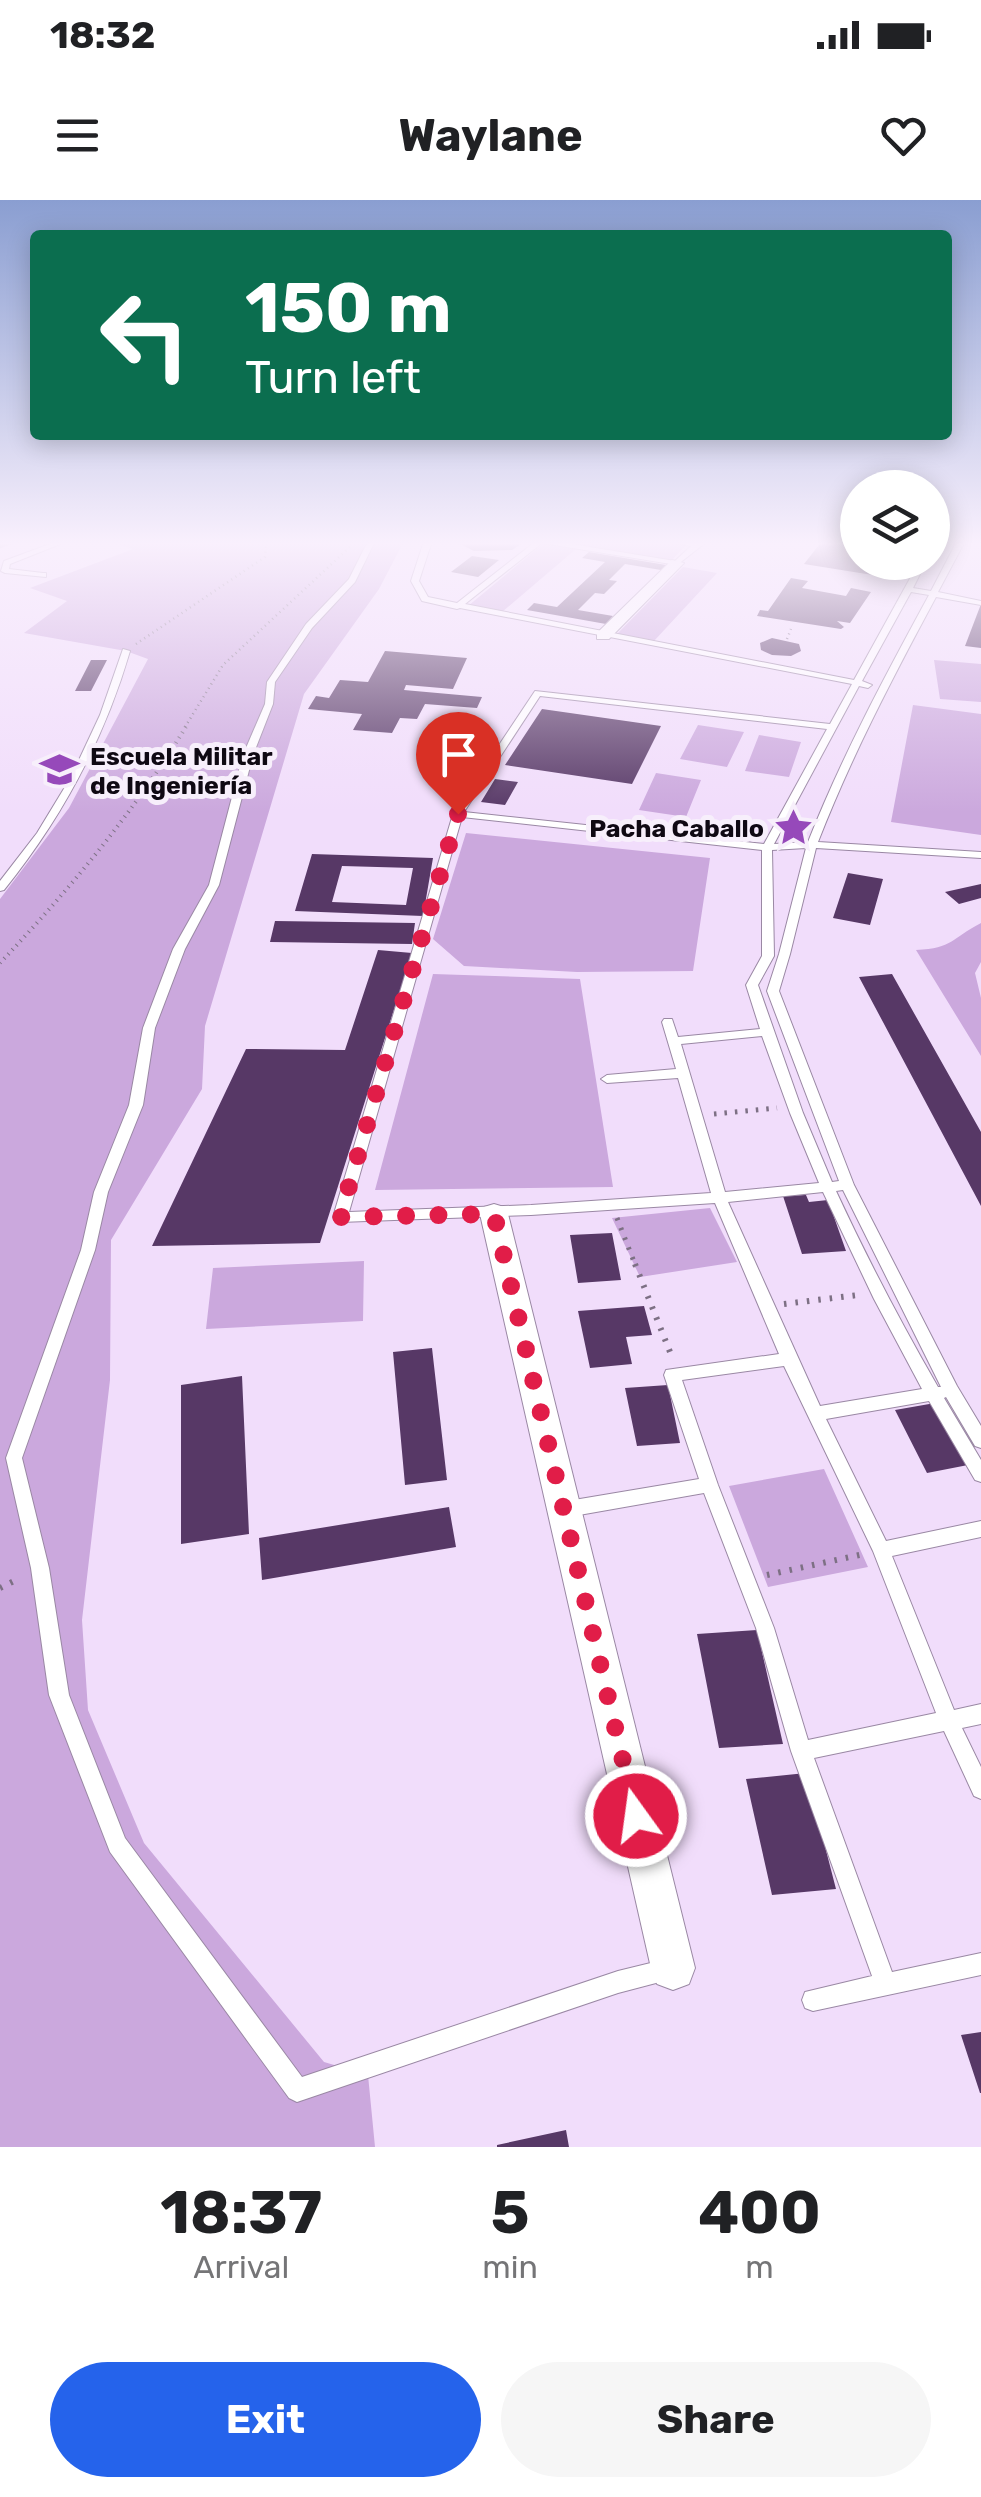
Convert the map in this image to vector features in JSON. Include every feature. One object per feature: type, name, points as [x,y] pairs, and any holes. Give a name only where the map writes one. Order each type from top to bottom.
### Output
[{"type":"street","points":[[604,636],[608,632]]},
{"type":"street","points":[[494,1214],[561,1510],[673,1968]]},
{"type":"lane","points":[[306,632],[271,682],[269,704],[248,755],[214,885],[179,949],[149,1028],[136,1105],[100,1192],[88,1250],[14,1458],[40,1568],[59,1695],[116,1845],[296,2090],[618,1982],[673,1968]]},
{"type":"lane","points":[[582,632],[883,688]]},
{"type":"lane","points":[[886,632],[767,848],[768,956],[752,985],[766,1032],[828,1187],[932,1394],[981,1476]]},
{"type":"lane","points":[[914,632],[883,688],[812,845],[786,957],[773,991],[847,1185],[951,1391],[981,1441]]},
{"type":"lane","points":[[0,888],[56,812],[72,783],[114,695],[126,651]]},
{"type":"lane","points":[[833,726],[538,694],[458,814],[340,1217],[494,1214],[847,1185]]},
{"type":"lane","points":[[458,814],[767,848],[812,845],[981,855]]},
{"type":"lane","points":[[668,1022],[720,1198],[815,1414],[881,1550],[949,1721],[981,1789]]},
{"type":"lane","points":[[674,1041],[766,1032]]},
{"type":"lane","points":[[607,1079],[683,1073]]},
{"type":"lane","points":[[790,1359],[672,1374],[886,1985]]},
{"type":"lane","points":[[815,1414],[951,1391]]},
{"type":"lane","points":[[561,1510],[709,1485]]},
{"type":"lane","points":[[881,1550],[981,1529]]},
{"type":"lane","points":[[801,1751],[981,1714]]},
{"type":"lane","points":[[813,2000],[981,1964]]},
{"type":"path","points":[[126,651],[154,632]]},
{"type":"path","points":[[0,963],[43,918],[123,818],[166,760],[223,664],[258,632]]},
{"type":"path","points":[[787,639],[791,632]]},
{"type":"path","points":[[695,1115],[795,1107]]},
{"type":"path","points":[[612,1206],[672,1350],[672,1374]]},
{"type":"path","points":[[767,1307],[880,1292]]},
{"type":"path","points":[[746,1579],[881,1550]]},
{"type":"shaded area","points":[[348,632],[304,694],[205,1026],[202,1089],[111,1240],[110,1380],[82,1620],[88,1710],[144,1843],[324,2062],[368,2075],[375,2147],[0,2147],[0,899],[69,808],[148,659],[126,651],[24,633]]},
{"type":"shaded area","points":[[619,632],[662,632],[654,641],[617,634]]},
{"type":"shaded area","points":[[934,660],[981,664],[981,702],[940,699]]},
{"type":"shaded area","points":[[913,705],[981,714],[981,835],[891,822]]},
{"type":"shaded area","points":[[698,725],[744,732],[727,767],[680,759]]},
{"type":"shaded area","points":[[759,735],[801,742],[789,777],[745,771]]},
{"type":"shaded area","points":[[656,773],[701,780],[686,817],[639,810]]},
{"type":"shaded area","points":[[466,833],[710,858],[693,971],[577,972],[464,966],[433,939]]},
{"type":"shaded area","points":[[981,923],[981,962],[975,973],[981,998],[981,1056],[916,950],[945,945]]},
{"type":"shaded area","points":[[433,974],[580,979],[613,1187],[375,1190]]},
{"type":"shaded area","points":[[710,1208],[737,1262],[640,1277],[612,1218]]},
{"type":"shaded area","points":[[364,1261],[363,1321],[206,1329],[213,1268]]},
{"type":"shaded area","points":[[824,1469],[868,1567],[768,1587],[729,1486]]},
{"type":"building","points":[[970,632],[981,632],[981,648],[965,646]]},
{"type":"building","points":[[772,638],[799,644],[801,651],[791,656],[761,650],[760,643]]},
{"type":"building","points":[[385,651],[467,658],[453,689],[406,685],[404,690],[482,697],[477,708],[425,704],[417,719],[400,718],[392,733],[353,730],[362,714],[308,709],[316,696],[329,698],[340,680],[368,682]]},
{"type":"building","points":[[91,660],[107,660],[91,691],[75,691]]},
{"type":"building","points":[[542,709],[661,726],[632,784],[505,765]]},
{"type":"building","points":[[495,779],[518,782],[505,805],[481,802]]},
{"type":"building","points":[[312,854],[433,858],[423,916],[295,911]],"holes":[[[342,866],[413,868],[406,905],[332,902]]]},
{"type":"building","points":[[848,873],[883,879],[870,925],[833,918]]},
{"type":"building","points":[[981,884],[981,898],[959,904],[945,892]]},
{"type":"building","points":[[275,921],[415,923],[412,944],[270,942]]},
{"type":"building","points":[[378,950],[412,953],[320,1243],[152,1246],[246,1049],[345,1050]]},
{"type":"building","points":[[892,974],[981,1132],[981,1206],[859,977]]},
{"type":"building","points":[[806,1195],[809,1202],[828,1200],[846,1251],[802,1254],[783,1196]]},
{"type":"building","points":[[612,1233],[621,1280],[578,1283],[570,1235]]},
{"type":"building","points":[[644,1306],[652,1335],[626,1337],[632,1364],[590,1368],[578,1311]]},
{"type":"building","points":[[432,1348],[447,1480],[405,1485],[393,1352]]},
{"type":"building","points":[[242,1376],[249,1534],[181,1544],[181,1385]]},
{"type":"building","points":[[668,1385],[680,1443],[637,1446],[625,1388]]},
{"type":"building","points":[[935,1403],[968,1465],[927,1473],[895,1410]]},
{"type":"building","points":[[449,1507],[456,1547],[262,1580],[259,1538]]},
{"type":"building","points":[[757,1630],[783,1744],[719,1748],[697,1634]]},
{"type":"building","points":[[806,1773],[836,1889],[772,1895],[746,1779]]},
{"type":"building","points":[[981,2032],[981,2093],[980,2093],[961,2035]]},
{"type":"building","points":[[566,2130],[569,2147],[497,2147],[497,2145]]},
{"type":"place","name":"Escuela Militar de Ingeniería","points":[[60,770]]},
{"type":"place","name":"Pacha Caballo","points":[[794,828]]},
{"type":"route","points":[[458,814],[340,1217],[494,1214],[636,1816]]}]
